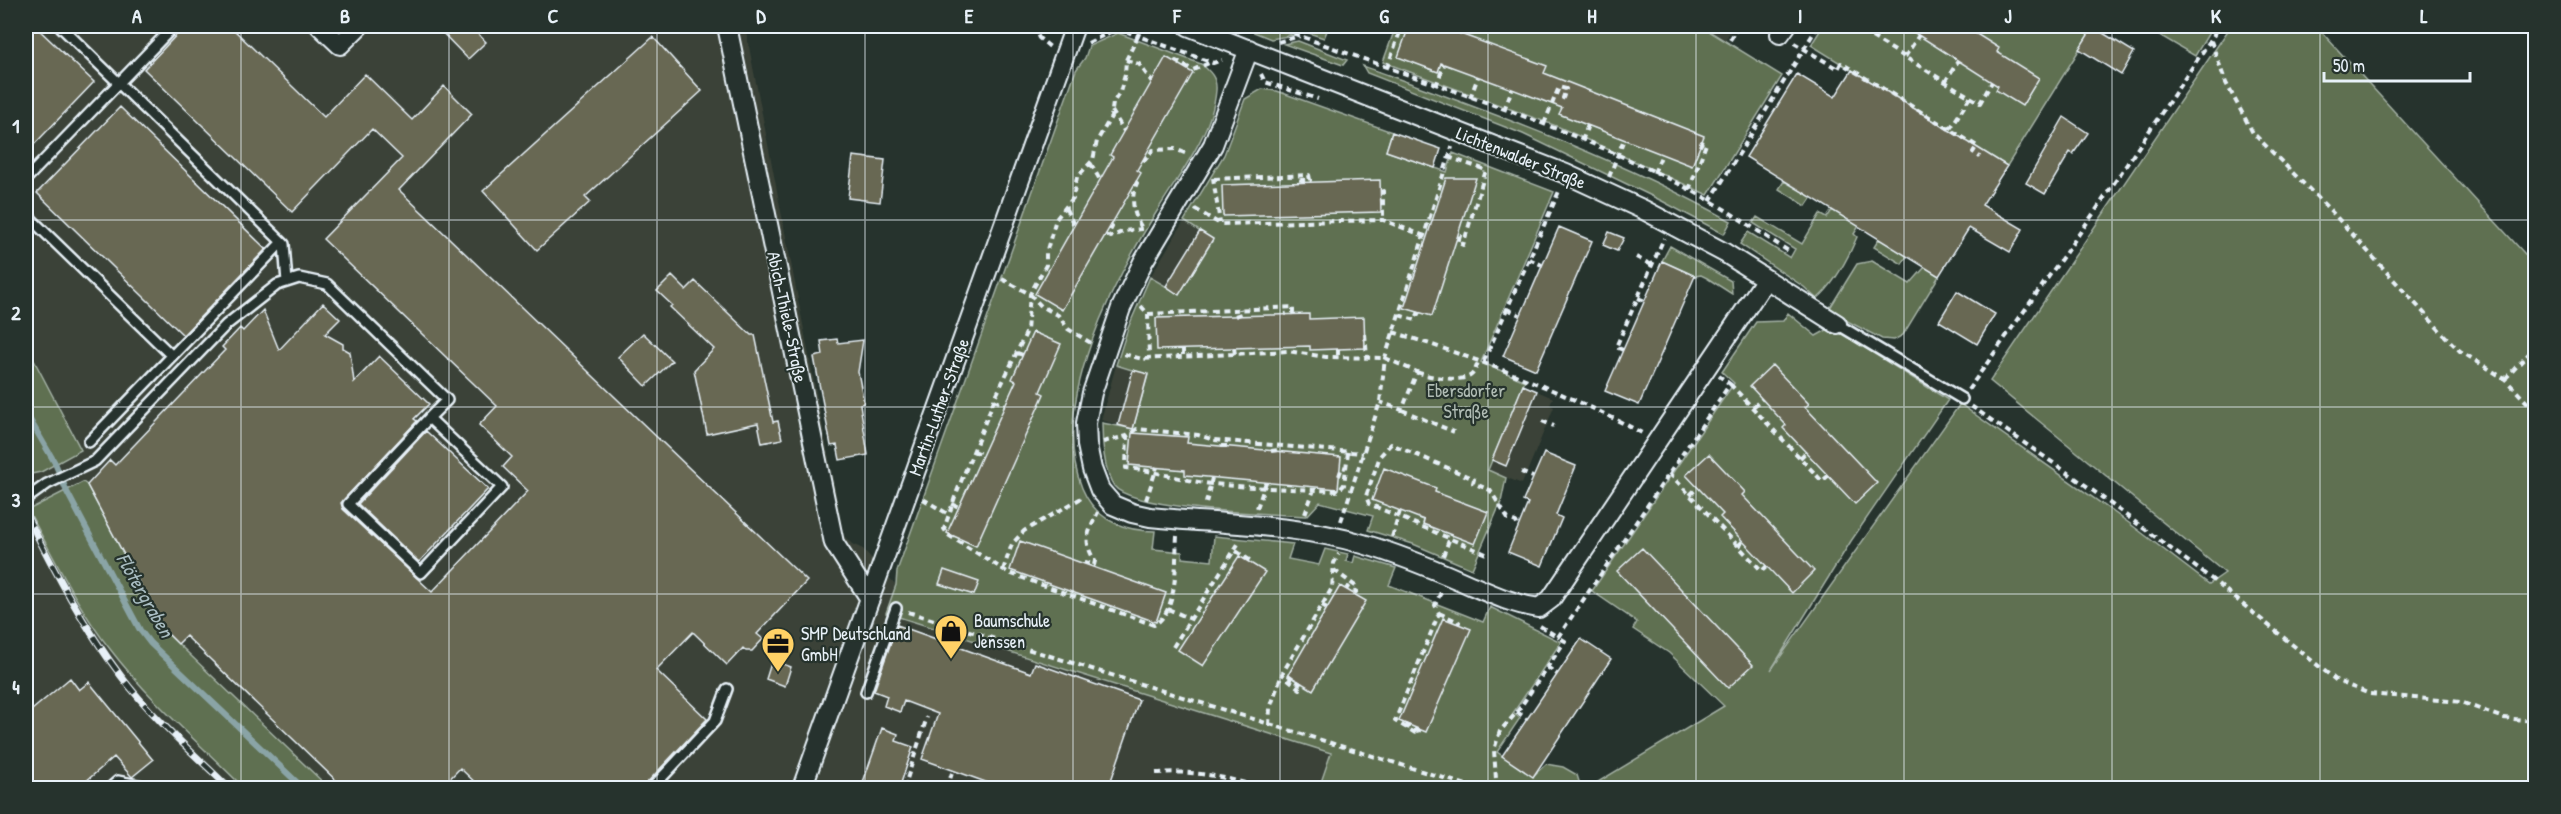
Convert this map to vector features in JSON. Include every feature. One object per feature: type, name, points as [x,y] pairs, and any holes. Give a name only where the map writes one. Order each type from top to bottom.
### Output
[{"type":"street","points":[[320,26],[340,45],[359,26]]},
{"type":"street","name":"Abich-Thiele-Straße","points":[[728,26],[834,543],[870,599]]},
{"type":"street","name":"Martin-Luther-Straße","points":[[802,789],[1075,26]]},
{"type":"street","name":"Lichtenwalder Straße","points":[[1188,26],[1566,174],[1725,253],[1837,324]]},
{"type":"street","points":[[1249,49],[1206,171],[1150,234],[1092,393],[1086,423],[1087,445],[1092,469],[1104,495],[1113,504],[1141,515],[1299,531],[1341,539],[1387,552],[1521,605],[1539,608],[1551,599],[1766,279]]},
{"type":"lane","points":[[60,26],[117,84],[284,244],[287,282]]},
{"type":"lane","points":[[26,179],[174,26]]},
{"type":"lane","points":[[26,214],[172,356]]},
{"type":"lane","points":[[88,442],[282,242]]},
{"type":"lane","points":[[26,499],[47,484],[95,461],[226,325],[277,285],[299,278],[327,284],[447,399],[429,418],[348,504],[421,573],[502,487],[429,418]]},
{"type":"lane","points":[[1837,324],[1962,399]]},
{"type":"lane","points":[[866,692],[896,608]]},
{"type":"lane","points":[[652,789],[715,721],[727,689]]},
{"type":"lane","points":[[110,789],[118,782],[153,789]]},
{"type":"path","points":[[1033,26],[1039,38],[1063,58]]},
{"type":"path","points":[[1142,26],[1126,60],[1125,75],[1107,126],[1097,141],[1091,164],[1077,177],[1073,198],[1056,219],[1046,253],[1046,269],[1030,294],[1027,331],[994,400],[948,513],[944,529],[948,536],[1004,570],[1154,625],[1162,619],[1172,598],[1177,563],[1178,519]]},
{"type":"path","points":[[1274,26],[1544,124],[1689,190],[1790,252]]},
{"type":"path","points":[[1730,40],[1739,26]]},
{"type":"path","points":[[1710,201],[1818,26]]},
{"type":"path","points":[[1854,26],[1862,28],[1980,103],[1992,82]]},
{"type":"path","points":[[2220,26],[2096,210],[1962,399],[2088,487],[2212,580],[2337,681],[2370,694],[2461,702],[2503,718],[2535,721]]},
{"type":"path","points":[[1084,45],[1118,28],[1213,63],[1249,49]]},
{"type":"path","points":[[1387,68],[1401,29],[1407,31]]},
{"type":"path","points":[[1905,57],[1919,35]]},
{"type":"path","points":[[2211,40],[2226,83],[2253,133],[2331,212],[2460,351],[2505,379],[2535,412]]},
{"type":"path","points":[[1804,49],[1838,69],[1841,63],[1950,129],[1977,146],[1972,152],[1980,157]]},
{"type":"path","points":[[1126,60],[1138,64],[1152,82]]},
{"type":"path","points":[[1945,82],[1958,61]]},
{"type":"path","points":[[1175,62],[1192,70],[1209,62]]},
{"type":"path","points":[[1436,86],[1444,64]]},
{"type":"path","points":[[1470,98],[1478,77]]},
{"type":"path","points":[[1544,124],[1558,87],[1566,89],[1563,98],[1565,99]]},
{"type":"path","points":[[1504,110],[1512,89]]},
{"type":"path","points":[[1885,99],[1889,92]]},
{"type":"path","points":[[1950,129],[1970,97]]},
{"type":"path","points":[[1112,111],[1124,130]]},
{"type":"path","points":[[1933,128],[1937,122]]},
{"type":"path","points":[[1582,141],[1588,125]]},
{"type":"path","points":[[1269,724],[1270,708],[1285,675],[1332,588],[1334,569],[1363,453],[1380,402],[1385,358],[1440,189],[1456,132]]},
{"type":"path","points":[[1604,192],[1624,139]]},
{"type":"path","points":[[1689,190],[1706,144],[1702,142],[1698,150]]},
{"type":"path","points":[[1143,159],[1145,160],[1153,150],[1175,150],[1206,171],[1310,175],[1310,180],[1301,180],[1301,183]]},
{"type":"path","points":[[1654,173],[1662,154]]},
{"type":"path","points":[[1448,157],[1486,170],[1463,245],[1458,243],[1460,236],[1458,235]]},
{"type":"path","points":[[1091,164],[1100,180]]},
{"type":"path","points":[[1206,171],[1220,224]]},
{"type":"path","points":[[987,272],[1030,294],[1041,306],[1058,315],[1063,324],[1076,336],[1107,349],[1142,359],[1285,349],[1338,357],[1385,358],[1429,377],[1467,377],[1472,375],[1482,360],[1507,309],[1566,174]]},
{"type":"path","points":[[1135,182],[1137,183],[1133,191],[1134,212],[1150,234]]},
{"type":"path","points":[[1381,192],[1383,191],[1383,220]]},
{"type":"path","points":[[1181,200],[1220,224],[1383,220],[1425,236]]},
{"type":"path","points":[[1066,209],[1074,225]]},
{"type":"path","points":[[1110,226],[1112,227],[1108,235],[1111,237],[1124,231],[1150,234]]},
{"type":"path","points":[[1623,350],[1616,347],[1664,237]]},
{"type":"path","points":[[1636,257],[1652,265]]},
{"type":"path","points":[[1529,259],[1542,265]]},
{"type":"path","points":[[1127,293],[1148,314],[1149,359]]},
{"type":"path","points":[[1638,298],[1645,301]]},
{"type":"path","points":[[1148,314],[1293,308],[1293,313],[1285,314]]},
{"type":"path","points":[[1235,316],[1240,314],[1240,309]]},
{"type":"path","points":[[1507,309],[1521,315]]},
{"type":"path","points":[[1399,315],[1415,320],[1419,312]]},
{"type":"path","points":[[1393,332],[1482,360],[1586,403],[1657,441]]},
{"type":"path","points":[[1365,334],[1367,357]]},
{"type":"path","points":[[2505,379],[2535,346]]},
{"type":"path","points":[[1234,348],[1235,354]]},
{"type":"path","points":[[1338,349],[1338,357]]},
{"type":"path","points":[[1183,350],[1183,357]]},
{"type":"path","points":[[1017,352],[1023,356]]},
{"type":"path","points":[[1706,367],[1730,384],[1822,481],[1828,476]]},
{"type":"path","points":[[1402,410],[1418,372]]},
{"type":"path","points":[[1558,637],[1730,384]]},
{"type":"path","points":[[1753,407],[1761,399]]},
{"type":"path","points":[[994,400],[1005,405]]},
{"type":"path","points":[[1380,402],[1454,432]]},
{"type":"path","points":[[1542,421],[1554,426]]},
{"type":"path","points":[[1087,445],[1127,436],[1137,429],[1198,435],[1229,442],[1363,453]]},
{"type":"path","points":[[1127,436],[1126,468],[1211,483],[1265,484],[1338,491],[1344,484],[1348,452]]},
{"type":"path","points":[[1221,446],[1228,446],[1229,442]]},
{"type":"path","points":[[1486,554],[1370,504],[1365,496],[1380,456],[1391,444],[1474,479],[1473,483],[1490,490],[1508,519],[1516,522],[1518,527]]},
{"type":"path","points":[[1271,451],[1279,450],[1280,446]]},
{"type":"path","points":[[974,451],[983,455]]},
{"type":"path","points":[[1800,458],[1806,452]]},
{"type":"path","points":[[1141,515],[1157,467]]},
{"type":"path","points":[[1339,476],[1341,467],[1346,468]]},
{"type":"path","points":[[1521,472],[1533,477]]},
{"type":"path","points":[[1669,473],[1762,571],[1767,566]]},
{"type":"path","points":[[1201,522],[1212,478]]},
{"type":"path","points":[[1173,647],[1236,551],[1265,484]]},
{"type":"path","points":[[1299,531],[1314,488]]},
{"type":"path","points":[[1690,495],[1698,488]]},
{"type":"path","points":[[1086,564],[1086,562],[1094,565],[1095,561],[1088,550],[1086,539],[1104,495]]},
{"type":"path","points":[[1004,570],[1012,544],[1024,531],[1072,502],[1104,495]]},
{"type":"path","points":[[920,497],[948,513]]},
{"type":"path","points":[[952,504],[959,507]]},
{"type":"path","points":[[1387,552],[1400,511]]},
{"type":"path","points":[[1738,546],[1743,541]]},
{"type":"path","points":[[1236,551],[1251,561],[1250,563]]},
{"type":"path","points":[[1334,569],[1358,588],[1356,592],[1348,587],[1346,589]]},
{"type":"path","points":[[1448,575],[1435,605],[1439,613],[1459,622],[1458,624]]},
{"type":"path","points":[[1322,605],[1327,608]]},
{"type":"path","points":[[896,608],[1473,788]]},
{"type":"path","points":[[1492,789],[1496,779],[1494,750],[1500,731],[1517,712],[1565,641],[1541,628],[1539,608]]},
{"type":"path","points":[[1167,609],[1191,619]]},
{"type":"path","points":[[1408,724],[1407,727],[1419,731],[1417,734],[1395,721],[1439,613]]},
{"type":"path","points":[[1427,641],[1432,644]]},
{"type":"path","points":[[1547,667],[1557,674]]},
{"type":"path","points":[[1405,692],[1410,695]]},
{"type":"path","points":[[1517,712],[1527,719]]},
{"type":"path","points":[[904,789],[927,717]]},
{"type":"path","points":[[1156,773],[1204,772],[1266,789]]},
{"type":"path","points":[[946,789],[952,773]]},
{"type":"shaded area","points":[[26,26],[745,26],[844,536],[852,544],[863,549],[896,585],[886,613],[1332,753],[1319,788],[26,788]]},
{"type":"shaded area","points":[[1701,26],[1734,26],[1725,40]]},
{"type":"shaded area","points":[[1184,221],[1213,239],[1179,295],[1150,277]]},
{"type":"shaded area","points":[[1116,365],[1148,374],[1133,429],[1101,420]]},
{"type":"shaded area","points":[[1523,385],[1553,398],[1550,405],[1554,407],[1522,484],[1488,470]]},
{"type":"green space","points":[[1239,26],[1268,26],[1293,35],[1271,39]]},
{"type":"green space","points":[[1288,26],[1329,26],[1324,38]]},
{"type":"green space","points":[[1396,26],[1701,26],[1782,76],[1708,195],[1559,127],[1383,62]]},
{"type":"green space","points":[[1823,26],[2094,26],[2007,166],[1811,45]]},
{"type":"green space","points":[[2144,26],[2213,26],[2195,56]]},
{"type":"green space","points":[[2231,26],[2316,26],[2535,265],[2535,788],[1588,788],[1724,706],[1669,653],[1633,629],[1637,622],[1592,591],[1734,383],[1722,372],[1756,322],[1783,321],[1788,313],[1816,336],[1832,327],[1948,400],[1851,541],[1771,670],[1960,404],[2129,523],[2209,584],[2225,573],[1990,381]]},
{"type":"green space","points":[[1118,33],[1201,64],[1212,75],[1216,90],[1214,105],[1202,136],[1124,269],[1091,343],[1080,381],[1074,419],[1074,455],[1082,488],[1088,499],[1102,515],[1121,526],[1155,531],[1153,549],[1182,552],[1182,558],[1212,561],[1214,536],[1293,544],[1288,559],[1319,565],[1325,549],[1348,554],[1346,561],[1353,563],[1355,556],[1396,568],[1389,585],[1483,622],[1490,607],[1561,642],[1513,713],[1520,718],[1497,752],[1533,776],[1546,764],[1563,767],[1577,775],[1581,788],[1319,788],[1331,753],[886,613],[896,585],[897,571],[1076,70],[1085,58],[1089,46]]},
{"type":"green space","points":[[1298,41],[1347,60],[1343,65],[1284,44]]},
{"type":"green space","points":[[1363,66],[1550,136],[1642,176],[1731,221],[1724,234],[1662,201],[1523,134],[1367,73]]},
{"type":"green space","name":"Ebersdorfer Straße","points":[[1262,89],[1277,91],[1392,132],[1386,151],[1447,172],[1453,153],[1554,192],[1481,362],[1525,381],[1488,470],[1506,478],[1501,502],[1472,569],[1413,544],[1368,530],[1373,516],[1320,502],[1307,516],[1174,506],[1126,494],[1114,486],[1111,480],[1104,456],[1102,423],[1133,429],[1148,375],[1116,365],[1128,328],[1150,277],[1179,294],[1213,240],[1184,221],[1224,155],[1245,99]]},
{"type":"green space","points":[[1784,181],[1812,197],[1806,206],[1779,189]]},
{"type":"green space","points":[[1832,210],[1859,226],[1854,234],[1857,237],[1840,270],[1830,286],[1817,299],[1804,287],[1740,244],[1748,232],[1790,258],[1795,249],[1753,223],[1757,217],[1802,244],[1820,214],[1827,218]]},
{"type":"green space","points":[[1879,239],[1907,256],[1902,264],[1874,247]]},
{"type":"green space","points":[[1670,246],[1731,281],[1732,294],[1701,275],[1695,276],[1662,261]]},
{"type":"green space","points":[[1872,261],[1910,284],[1925,267],[1939,276],[1903,335],[1894,340],[1882,339],[1828,311],[1857,264]]},
{"type":"green space","points":[[26,345],[81,450],[41,472],[26,475]]},
{"type":"green space","points":[[83,482],[87,485],[164,630],[329,788],[244,788],[158,704],[125,668],[76,599],[28,510]]},
{"type":"building","points":[[26,26],[35,26],[94,82],[26,153]]},
{"type":"building","points":[[185,26],[230,26],[324,117],[365,74],[412,120],[444,86],[472,114],[399,190],[807,581],[757,634],[763,639],[752,651],[746,651],[743,648],[727,665],[693,632],[656,670],[707,719],[641,789],[482,789],[460,768],[440,789],[424,789],[418,782],[411,789],[345,789],[186,636],[178,644],[164,630],[87,485],[110,460],[115,465],[225,350],[222,347],[240,328],[243,331],[263,310],[279,350],[323,303],[340,319],[325,334],[343,344],[343,348],[350,352],[354,382],[379,356],[429,404],[414,419],[417,421],[341,503],[343,509],[432,592],[528,491],[503,467],[512,457],[479,425],[497,406],[323,239],[402,158],[372,129],[292,212],[144,69]]},
{"type":"building","points":[[436,26],[470,26],[486,42],[468,59]]},
{"type":"building","points":[[1409,26],[1461,26],[1458,33],[1547,66],[1544,73],[1704,136],[1692,166],[1559,114],[1562,108],[1512,89],[1441,63],[1438,72],[1398,57]]},
{"type":"building","points":[[1904,26],[1964,26],[1999,48],[1997,52],[2039,78],[2022,106],[1996,90],[1998,86]]},
{"type":"building","points":[[2093,27],[2134,52],[2121,75],[2079,49]]},
{"type":"building","points":[[653,37],[702,91],[585,197],[590,202],[537,250],[483,191]]},
{"type":"building","points":[[1166,57],[1193,73],[1137,170],[1141,173],[1062,310],[1035,294],[1113,157],[1110,155]]},
{"type":"building","points":[[1852,70],[2007,166],[1982,205],[2023,229],[2010,252],[1969,228],[1939,276],[1746,157],[1797,74],[1835,97]]},
{"type":"building","points":[[120,107],[266,249],[183,335],[37,193]]},
{"type":"building","points":[[2064,117],[2088,133],[2073,154],[2070,152],[2045,194],[2026,183]]},
{"type":"building","points":[[1392,132],[1441,149],[1435,168],[1386,151]]},
{"type":"building","points":[[853,156],[885,160],[880,202],[848,198]]},
{"type":"building","points":[[1446,178],[1476,178],[1432,316],[1404,308]]},
{"type":"building","points":[[1380,180],[1381,212],[1223,216],[1222,185]]},
{"type":"building","points":[[1559,227],[1592,241],[1536,370],[1503,356]]},
{"type":"building","points":[[1200,231],[1213,239],[1179,295],[1166,286]]},
{"type":"building","points":[[1609,232],[1624,238],[1617,251],[1603,245]]},
{"type":"building","points":[[1662,261],[1695,276],[1639,405],[1605,391]]},
{"type":"building","points":[[672,276],[686,290],[695,281],[751,335],[755,335],[773,422],[778,421],[782,439],[762,443],[758,423],[707,434],[694,370],[714,349],[670,307],[672,305],[657,291]]},
{"type":"building","points":[[1957,291],[1995,314],[1977,344],[1939,321]]},
{"type":"building","points":[[1309,314],[1309,319],[1364,317],[1365,348],[1310,350],[1310,346],[1157,350],[1156,318]]},
{"type":"building","points":[[1033,332],[1061,344],[1040,392],[1044,394],[976,546],[947,533],[1016,381],[1012,379]]},
{"type":"building","points":[[643,333],[672,361],[646,386],[618,357]]},
{"type":"building","points":[[837,339],[838,343],[863,340],[858,372],[864,403],[860,404],[868,455],[840,460],[837,445],[831,446],[814,357],[823,355],[821,341]]},
{"type":"building","points":[[1772,365],[1809,404],[1805,407],[1877,483],[1855,504],[1783,428],[1786,425],[1750,386]]},
{"type":"building","points":[[1133,370],[1148,374],[1133,429],[1118,425]]},
{"type":"building","points":[[1523,385],[1537,391],[1506,466],[1492,460]]},
{"type":"building","points":[[426,431],[488,489],[419,562],[358,504]]},
{"type":"building","points":[[1132,433],[1188,437],[1187,443],[1341,457],[1338,489],[1185,475],[1185,470],[1129,465]]},
{"type":"building","points":[[1544,453],[1576,466],[1556,515],[1562,518],[1542,566],[1508,552],[1528,503],[1523,501]]},
{"type":"building","points":[[1709,454],[1745,492],[1742,495],[1814,571],[1792,593],[1720,517],[1723,514],[1686,475]]},
{"type":"building","points":[[1384,468],[1436,488],[1435,492],[1488,512],[1475,544],[1423,524],[1424,520],[1372,500]]},
{"type":"building","points":[[1020,541],[1166,593],[1156,622],[1010,570]]},
{"type":"building","points":[[1642,548],[1753,665],[1728,688],[1617,571]]},
{"type":"building","points":[[1239,556],[1265,572],[1203,666],[1178,650]]},
{"type":"building","points":[[944,570],[979,582],[974,595],[939,584]]},
{"type":"building","points":[[1340,586],[1366,601],[1313,690],[1288,675]]},
{"type":"building","points":[[1443,618],[1471,629],[1426,732],[1399,721]]},
{"type":"building","points":[[897,625],[1031,673],[1035,663],[1139,700],[1108,789],[1005,789],[922,759],[938,714],[904,701],[900,712],[884,706],[887,696],[874,691]]},
{"type":"building","points":[[1581,639],[1611,659],[1533,777],[1502,756]]},
{"type":"building","name":"SMP Deutschland GmbH","points":[[772,660],[791,667],[785,686],[766,679]]},
{"type":"building","points":[[70,678],[79,690],[89,682],[153,760],[132,777],[114,757],[77,789],[26,789],[26,715]]},
{"type":"building","points":[[882,728],[898,734],[896,741],[913,747],[899,789],[864,789],[865,786],[862,785]]},
{"type":"waterway","name":"Flötergraben","points":[[26,413],[55,463],[67,492],[140,630],[150,643],[303,788]]},
{"type":"railway","points":[[26,514],[82,618],[121,676],[159,720],[229,788]]},
{"type":"place","name":"Baumschule Jenssen","points":[[951,660]]},
{"type":"place","name":"SMP Deutschland GmbH","points":[[778,673]]}]
